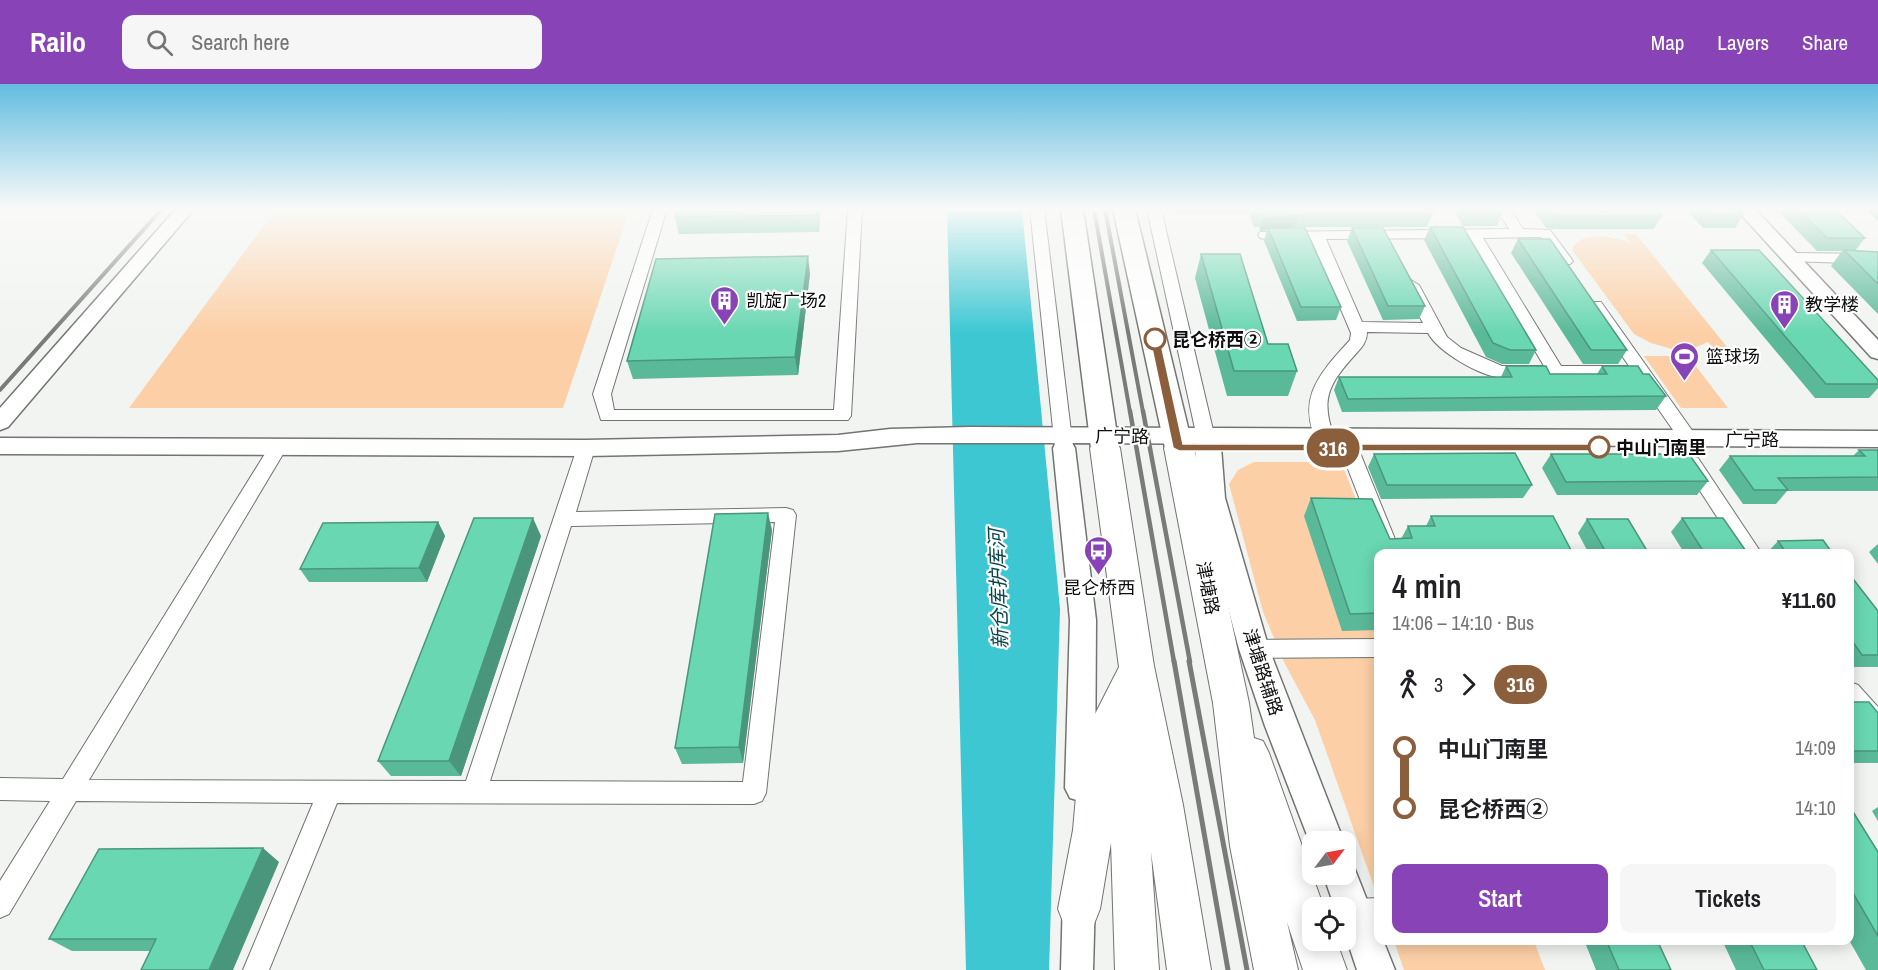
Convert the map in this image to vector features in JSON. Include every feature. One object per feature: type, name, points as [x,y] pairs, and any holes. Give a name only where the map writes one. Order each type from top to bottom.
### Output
[{"type":"highway","points":[[1104,442],[1136,666],[1164,806],[1189,970]]},
{"type":"highway","name":"津塘路","points":[[1192,442],[1250,846],[1276,970]]},
{"type":"highway","points":[[1079,909],[1093,830],[1098,762],[1108,724],[1136,666]]},
{"type":"highway","points":[[1136,666],[1128,794],[1137,970]]},
{"type":"highway","points":[[1231,704],[1268,797],[1302,903]]},
{"type":"highway","points":[[1318,951],[1324,970]]},
{"type":"main road","points":[[1078,250],[1104,442]]},
{"type":"main road","name":"津塘路","points":[[1136,250],[1192,442]]},
{"type":"main road","name":"津塘路辅路","points":[[1192,442],[1212,498],[1254,649],[1281,726],[1323,831]]},
{"type":"main road","points":[[1349,885],[1367,911],[1376,970]]},
{"type":"street","points":[[0,422],[149,250]]},
{"type":"street","points":[[647,250],[602,394],[606,416],[842,416]]},
{"type":"street","points":[[838,443],[842,416],[852,250]]},
{"type":"street","points":[[1040,250],[1057,441],[1083,620],[1077,970]]},
{"type":"street","points":[[1161,250],[1192,442]]},
{"type":"street","points":[[1324,250],[1358,327],[1358,341],[1324,383],[1317,400],[1317,414],[1337,443],[1389,549]]},
{"type":"street","points":[[1483,250],[1557,373]]},
{"type":"street","points":[[1557,250],[1642,371],[1749,549]]},
{"type":"street","points":[[1784,250],[1878,352]]},
{"type":"street","points":[[1791,258],[1877,260]]},
{"type":"street","points":[[1401,266],[1440,340],[1455,351],[1489,368],[1500,372],[1642,371]]},
{"type":"street","points":[[1358,327],[1434,328]]},
{"type":"street","name":"广宁路","points":[[0,446],[586,448],[838,443],[872,448],[940,442],[1685,443],[1878,439]]},
{"type":"street","name":"广宁路","points":[[1685,443],[1878,449]]},
{"type":"street","points":[[0,904],[277,448]]},
{"type":"street","points":[[475,791],[586,448]]},
{"type":"street","points":[[0,789],[329,794],[475,791],[754,793],[786,515],[564,519]]},
{"type":"street","points":[[1254,649],[1374,648]]},
{"type":"street","points":[[1854,695],[1878,696]]},
{"type":"street","points":[[1854,698],[1864,706],[1878,725]]},
{"type":"street","points":[[256,970],[329,794]]},
{"type":"shaded area","points":[[245,250],[616,250],[563,408],[129,408]]},
{"type":"shaded area","points":[[1572,250],[1649,250],[1731,352],[1717,352],[1708,342],[1692,349],[1672,349],[1651,343],[1634,334]]},
{"type":"shaded area","name":"篮球场","points":[[1644,356],[1688,356],[1728,408],[1681,408]]},
{"type":"shaded area","points":[[1254,462],[1341,462],[1376,549],[1374,887],[1315,720],[1285,664],[1263,612],[1229,484],[1238,470]]},
{"type":"shaded area","points":[[1395,945],[1536,945],[1545,970],[1404,970]]},
{"type":"water","name":"新仓库护库河","points":[[948,250],[1026,250],[1060,609],[1049,970],[966,970]]},
{"type":"building","points":[[1277,250],[1315,250],[1341,307],[1301,307]]},
{"type":"building","points":[[1362,250],[1395,250],[1425,306],[1388,306]]},
{"type":"building","points":[[1443,250],[1477,250],[1536,350],[1510,350],[1493,343]]},
{"type":"building","points":[[1525,250],[1558,250],[1627,350],[1591,350]]},
{"type":"building","points":[[1711,250],[1759,250],[1878,380],[1878,384],[1826,384]]},
{"type":"building","points":[[1844,250],[1878,252],[1878,284]]},
{"type":"building","points":[[1201,254],[1240,254],[1268,344],[1288,344],[1297,371],[1234,371]]},
{"type":"building","name":"凯旋广场2","points":[[808,256],[795,357],[627,361],[656,259]]},
{"type":"building","points":[[1506,366],[1546,366],[1550,374],[1607,374],[1602,366],[1638,366],[1643,374],[1649,374],[1666,396],[1348,399],[1339,377],[1512,377]]},
{"type":"building","points":[[1859,450],[1878,450],[1878,477],[1778,478],[1788,490],[1754,490],[1730,456],[1865,456]]},
{"type":"building","points":[[1515,453],[1532,485],[1387,485],[1374,454]]},
{"type":"building","points":[[1551,454],[1689,454],[1708,481],[1566,482]]},
{"type":"building","points":[[1311,498],[1372,499],[1390,539],[1412,538],[1408,526],[1435,526],[1431,516],[1553,516],[1570,549],[1374,549],[1374,613],[1350,614]]},
{"type":"building","points":[[768,513],[739,747],[675,748],[715,514]]},
{"type":"building","points":[[474,518],[533,518],[449,761],[378,761]]},
{"type":"building","points":[[1682,518],[1723,518],[1745,549],[1702,549]]},
{"type":"building","points":[[1587,519],[1628,519],[1646,549],[1604,549]]},
{"type":"building","points":[[438,522],[419,568],[300,569],[323,523]]},
{"type":"building","points":[[1823,540],[1829,549],[1784,549],[1778,541]]},
{"type":"building","points":[[1854,580],[1878,611],[1878,655],[1862,655],[1854,644]]},
{"type":"building","points":[[1854,702],[1869,702],[1878,713],[1878,751],[1854,751]]},
{"type":"building","points":[[1854,813],[1878,852],[1878,936],[1854,895]]},
{"type":"building","points":[[263,848],[209,970],[141,970],[156,939],[49,939],[99,849]]},
{"type":"building","points":[[1608,945],[1659,945],[1671,970],[1619,970]]},
{"type":"building","points":[[1752,945],[1804,945],[1817,970],[1764,970]]},
{"type":"railway","points":[[0,390],[125,250]]},
{"type":"railway","points":[[1101,250],[1130,412]]},
{"type":"railway","points":[[1113,250],[1143,412]]},
{"type":"railway","points":[[1130,411],[1174,662]]},
{"type":"railway","points":[[1143,411],[1190,662]]},
{"type":"railway","points":[[1174,661],[1228,970]]},
{"type":"railway","points":[[1189,661],[1247,970]]},
{"type":"bus line","name":"316","points":[[1155,339],[1179,448],[1599,447]]},
{"type":"place","name":"凯旋广场2","points":[[725,326]]},
{"type":"place","name":"教学楼","points":[[1784,330]]},
{"type":"place","name":"昆仑桥西②","points":[[1155,339]]},
{"type":"place","name":"篮球场","points":[[1685,382]]},
{"type":"place","name":"中山门南里","points":[[1599,447]]},
{"type":"place","name":"昆仑桥西","points":[[1099,576]]}]
